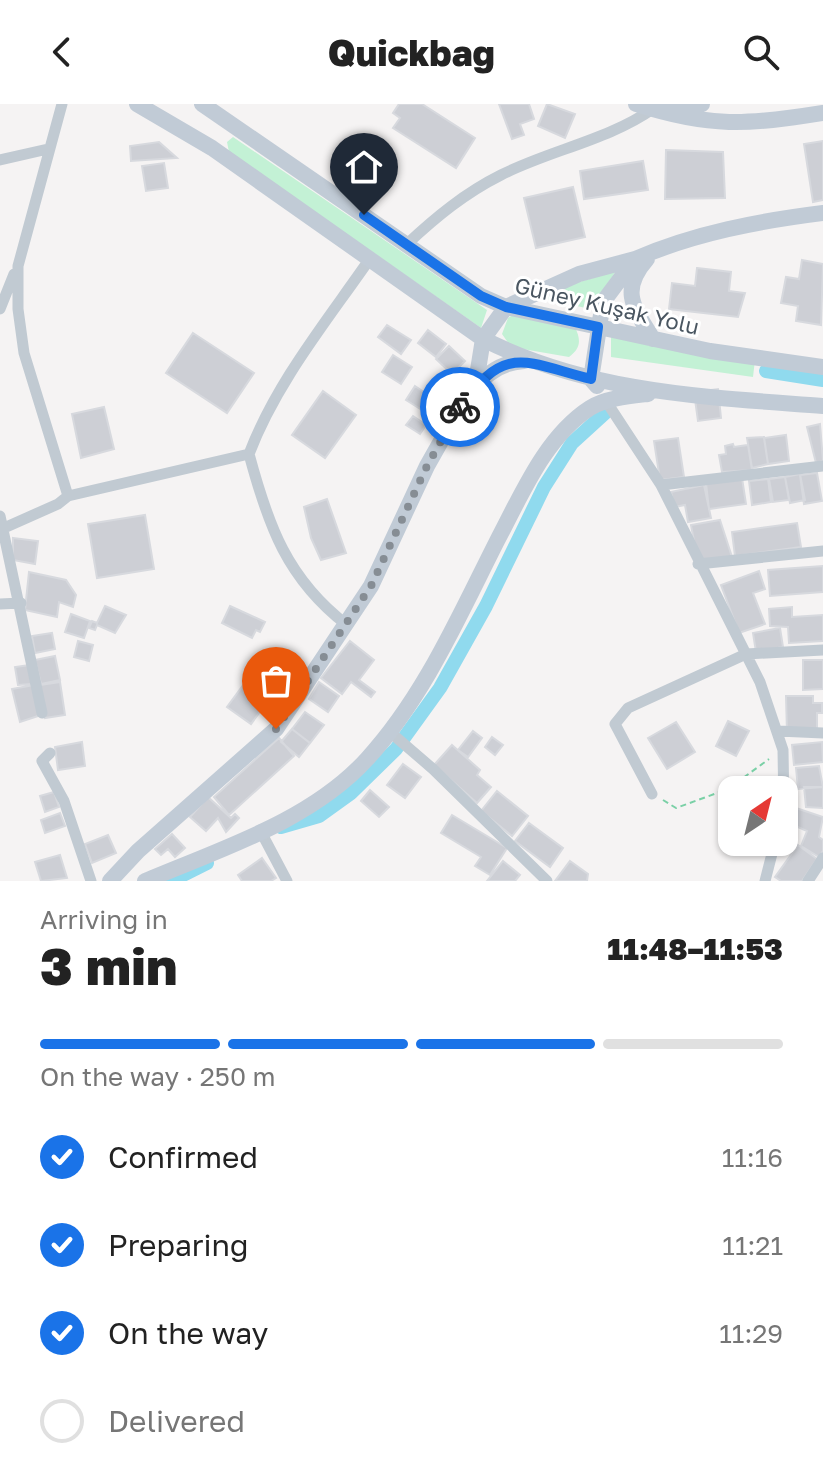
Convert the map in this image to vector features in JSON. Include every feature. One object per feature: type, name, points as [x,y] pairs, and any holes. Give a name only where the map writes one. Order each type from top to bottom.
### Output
[{"type":"main road","points":[[137,104],[212,148],[483,339],[526,361],[591,379],[664,393],[823,406]]},
{"type":"main road","name":"Güney Kuşak Yolu","points":[[202,104],[481,296],[506,307],[752,359],[823,367]]},
{"type":"main road","points":[[636,104],[705,123],[763,122],[823,113]]},
{"type":"main road","points":[[655,107],[702,104]]},
{"type":"main road","points":[[212,148],[231,123]]},
{"type":"main road","points":[[110,881],[138,851],[174,823],[276,729],[371,586],[427,466],[478,370],[483,339],[506,307],[579,274],[635,259],[663,247],[750,223],[823,213]]},
{"type":"main road","points":[[653,339],[634,309],[630,291],[636,271],[663,247]]},
{"type":"main road","points":[[606,401],[591,379],[603,302],[635,259]]},
{"type":"main road","points":[[462,404],[494,368],[507,362],[526,361]]},
{"type":"main road","points":[[145,881],[260,830],[326,795],[366,760],[392,734],[420,688],[527,483],[574,420],[592,406],[606,401],[664,393]]},
{"type":"street","points":[[0,309],[18,266],[62,104]]},
{"type":"street","points":[[407,244],[448,206],[502,174],[599,136],[655,107]]},
{"type":"street","points":[[0,160],[48,149]]},
{"type":"street","points":[[347,625],[319,603],[294,573],[249,454],[261,423],[296,363],[369,260]]},
{"type":"street","points":[[18,266],[18,309],[24,353],[68,496]]},
{"type":"street","points":[[606,401],[661,485],[698,564],[746,654],[778,731],[783,750],[783,776]]},
{"type":"street","points":[[4,528],[58,504],[68,496],[249,454]]},
{"type":"street","points":[[661,485],[823,466]]},
{"type":"street","points":[[0,516],[42,713]]},
{"type":"street","points":[[698,564],[823,551]]},
{"type":"street","points":[[0,604],[21,603]]},
{"type":"street","points":[[652,794],[619,737],[615,724],[619,715],[628,708],[746,654],[823,650]]},
{"type":"street","points":[[778,731],[823,733]]},
{"type":"street","points":[[392,734],[547,881]]},
{"type":"street","points":[[50,753],[42,761],[64,801],[91,881]]},
{"type":"street","points":[[260,830],[287,881]]},
{"type":"street","points":[[765,881],[771,856]]},
{"type":"street","points":[[808,881],[823,858]]},
{"type":"path","points":[[652,794],[676,808],[728,789],[783,750]]},
{"type":"green space","points":[[233,137],[487,310],[481,328],[229,152],[227,142]]},
{"type":"green space","points":[[616,271],[590,309],[542,298],[566,286]]},
{"type":"green space","points":[[514,314],[575,327],[578,347],[569,357],[511,347],[502,334],[508,318]]},
{"type":"green space","points":[[611,334],[755,360],[753,377],[611,357]]},
{"type":"building","points":[[399,104],[422,104],[475,138],[456,168],[393,128],[400,118],[393,113]]},
{"type":"building","points":[[499,104],[529,104],[534,119],[520,124],[524,135],[512,139]]},
{"type":"building","points":[[547,104],[575,114],[565,138],[538,126]]},
{"type":"building","points":[[823,141],[823,200],[813,202],[804,144]]},
{"type":"building","points":[[159,142],[177,158],[131,161],[130,146]]},
{"type":"building","points":[[666,150],[723,152],[725,198],[665,199]]},
{"type":"building","points":[[643,161],[648,190],[584,199],[580,171]]},
{"type":"building","points":[[164,163],[168,188],[146,191],[142,166]]},
{"type":"building","points":[[573,187],[585,237],[536,248],[524,198]]},
{"type":"building","points":[[802,260],[823,264],[821,325],[796,321],[798,306],[781,303],[786,277],[799,279]]},
{"type":"building","points":[[697,268],[731,272],[729,291],[745,293],[738,317],[669,309],[672,283],[695,286]]},
{"type":"building","points":[[387,325],[411,340],[401,354],[378,337]]},
{"type":"building","points":[[428,330],[446,344],[436,357],[418,343]]},
{"type":"building","points":[[193,333],[254,373],[227,413],[166,373]]},
{"type":"building","points":[[449,346],[465,361],[452,374],[436,359]]},
{"type":"building","points":[[393,355],[412,367],[401,384],[382,372]]},
{"type":"building","points":[[415,386],[434,399],[425,412],[406,400]]},
{"type":"building","points":[[718,389],[721,418],[698,421],[694,392]]},
{"type":"building","points":[[323,391],[356,415],[325,458],[292,435]]},
{"type":"building","points":[[104,407],[114,449],[81,458],[72,414]]},
{"type":"building","points":[[413,416],[426,425],[420,434],[406,425]]},
{"type":"building","points":[[820,424],[823,461],[816,463],[807,427]]},
{"type":"building","points":[[786,435],[789,461],[768,464],[764,438]]},
{"type":"building","points":[[764,437],[768,464],[752,468],[747,438]]},
{"type":"building","points":[[678,438],[684,477],[660,480],[654,441]]},
{"type":"building","points":[[733,444],[734,447],[748,445],[752,470],[722,472],[719,455],[726,454],[725,446]]},
{"type":"building","points":[[817,473],[822,501],[804,504],[800,475]]},
{"type":"building","points":[[800,474],[805,500],[790,503],[785,477]]},
{"type":"building","points":[[785,477],[789,500],[773,502],[769,479]]},
{"type":"building","points":[[742,478],[746,504],[709,509],[706,483]]},
{"type":"building","points":[[768,479],[771,502],[752,505],[749,481]]},
{"type":"building","points":[[704,485],[711,518],[688,522],[685,505],[674,507],[671,492]]},
{"type":"building","points":[[327,499],[346,553],[321,560],[311,538],[304,507]]},
{"type":"building","points":[[145,515],[154,569],[97,578],[88,524]]},
{"type":"building","points":[[720,520],[732,557],[698,563],[691,525]]},
{"type":"building","points":[[797,523],[801,547],[735,556],[732,532]]},
{"type":"building","points":[[13,538],[38,541],[35,564],[13,560]]},
{"type":"building","points":[[823,566],[823,592],[770,596],[768,570]]},
{"type":"building","points":[[759,571],[765,589],[753,593],[765,624],[739,633],[721,585]]},
{"type":"building","points":[[29,572],[66,580],[76,595],[73,607],[59,602],[57,617],[25,610]]},
{"type":"building","points":[[105,606],[126,615],[115,633],[97,625],[95,630],[89,628],[92,621],[97,623]]},
{"type":"building","points":[[230,606],[265,622],[260,632],[256,630],[252,638],[222,623]]},
{"type":"building","points":[[792,607],[792,617],[823,615],[823,641],[789,643],[788,627],[770,626],[769,609]]},
{"type":"building","points":[[71,614],[90,621],[84,638],[65,632]]},
{"type":"building","points":[[780,628],[783,647],[756,652],[753,633]]},
{"type":"building","points":[[52,633],[55,649],[35,653],[32,636]]},
{"type":"building","points":[[78,641],[93,645],[89,661],[74,657]]},
{"type":"building","points":[[350,641],[374,660],[359,680],[375,692],[371,697],[351,682],[342,694],[321,678]]},
{"type":"building","points":[[55,656],[60,680],[41,684],[35,660]]},
{"type":"building","points":[[803,660],[823,660],[823,689],[803,690]]},
{"type":"building","points":[[30,665],[32,684],[18,685],[15,667]]},
{"type":"building","points":[[60,682],[65,715],[45,718],[40,685]]},
{"type":"building","points":[[319,682],[339,696],[328,712],[309,699]]},
{"type":"building","points":[[244,684],[268,701],[251,724],[227,707]]},
{"type":"building","points":[[34,685],[41,715],[20,722],[12,689]]},
{"type":"building","points":[[786,696],[813,696],[813,703],[822,703],[822,713],[817,713],[817,733],[787,733]]},
{"type":"building","points":[[305,712],[324,725],[310,743],[292,729]]},
{"type":"building","points":[[728,721],[749,731],[736,756],[716,746]]},
{"type":"building","points":[[676,722],[695,752],[667,769],[648,738]]},
{"type":"building","points":[[292,729],[310,743],[299,757],[281,742]]},
{"type":"building","points":[[473,731],[482,738],[468,757],[458,750]]},
{"type":"building","points":[[492,737],[503,745],[495,755],[485,747]]},
{"type":"building","points":[[279,738],[294,756],[229,815],[214,797]]},
{"type":"building","points":[[82,742],[85,766],[58,770],[55,747]]},
{"type":"building","points":[[822,742],[823,762],[794,765],[792,745]]},
{"type":"building","points":[[452,745],[480,770],[477,775],[491,787],[477,803],[434,765]]},
{"type":"building","points":[[403,764],[421,777],[405,798],[387,785]]},
{"type":"building","points":[[819,766],[823,787],[798,789],[796,768]]},
{"type":"building","points":[[804,787],[823,787],[823,808],[806,807]]},
{"type":"building","points":[[370,790],[389,807],[379,817],[361,801]]},
{"type":"building","points":[[497,791],[528,816],[512,836],[481,811]]},
{"type":"building","points":[[54,792],[59,807],[45,812],[40,796]]},
{"type":"building","points":[[208,797],[231,818],[235,814],[239,818],[226,832],[218,818],[206,831],[190,817]]},
{"type":"building","points":[[798,809],[823,817],[819,837],[823,840],[823,851],[819,857],[801,846],[807,831],[798,827]]},
{"type":"building","points":[[60,813],[65,826],[45,833],[41,820]]},
{"type":"building","points":[[452,815],[507,848],[490,875],[475,866],[481,857],[441,833]]},
{"type":"building","points":[[529,823],[563,848],[550,867],[515,841]]},
{"type":"building","points":[[172,834],[185,848],[175,857],[168,849],[161,855],[155,849]]},
{"type":"building","points":[[108,835],[116,853],[92,863],[85,844]]},
{"type":"building","points":[[798,845],[817,859],[802,881],[781,881],[775,877],[790,856],[798,856]]},
{"type":"building","points":[[60,855],[67,878],[41,881],[35,862]]},
{"type":"building","points":[[262,858],[276,878],[271,881],[242,881],[238,875]]},
{"type":"building","points":[[503,861],[520,875],[515,881],[487,881]]},
{"type":"building","points":[[570,861],[588,874],[587,881],[555,881]]},
{"type":"waterway","points":[[766,371],[823,380]]},
{"type":"waterway","points":[[281,827],[319,816],[351,793],[396,749],[440,688],[486,606],[544,487],[572,443],[606,412]]},
{"type":"waterway","points":[[171,881],[207,863]]},
{"type":"way so far","points":[[276,729],[371,586],[427,466],[460,407]]},
{"type":"route","points":[[364,215],[481,296],[506,307],[598,327],[591,379],[526,361],[507,362],[494,368],[481,380],[460,407]]}]
